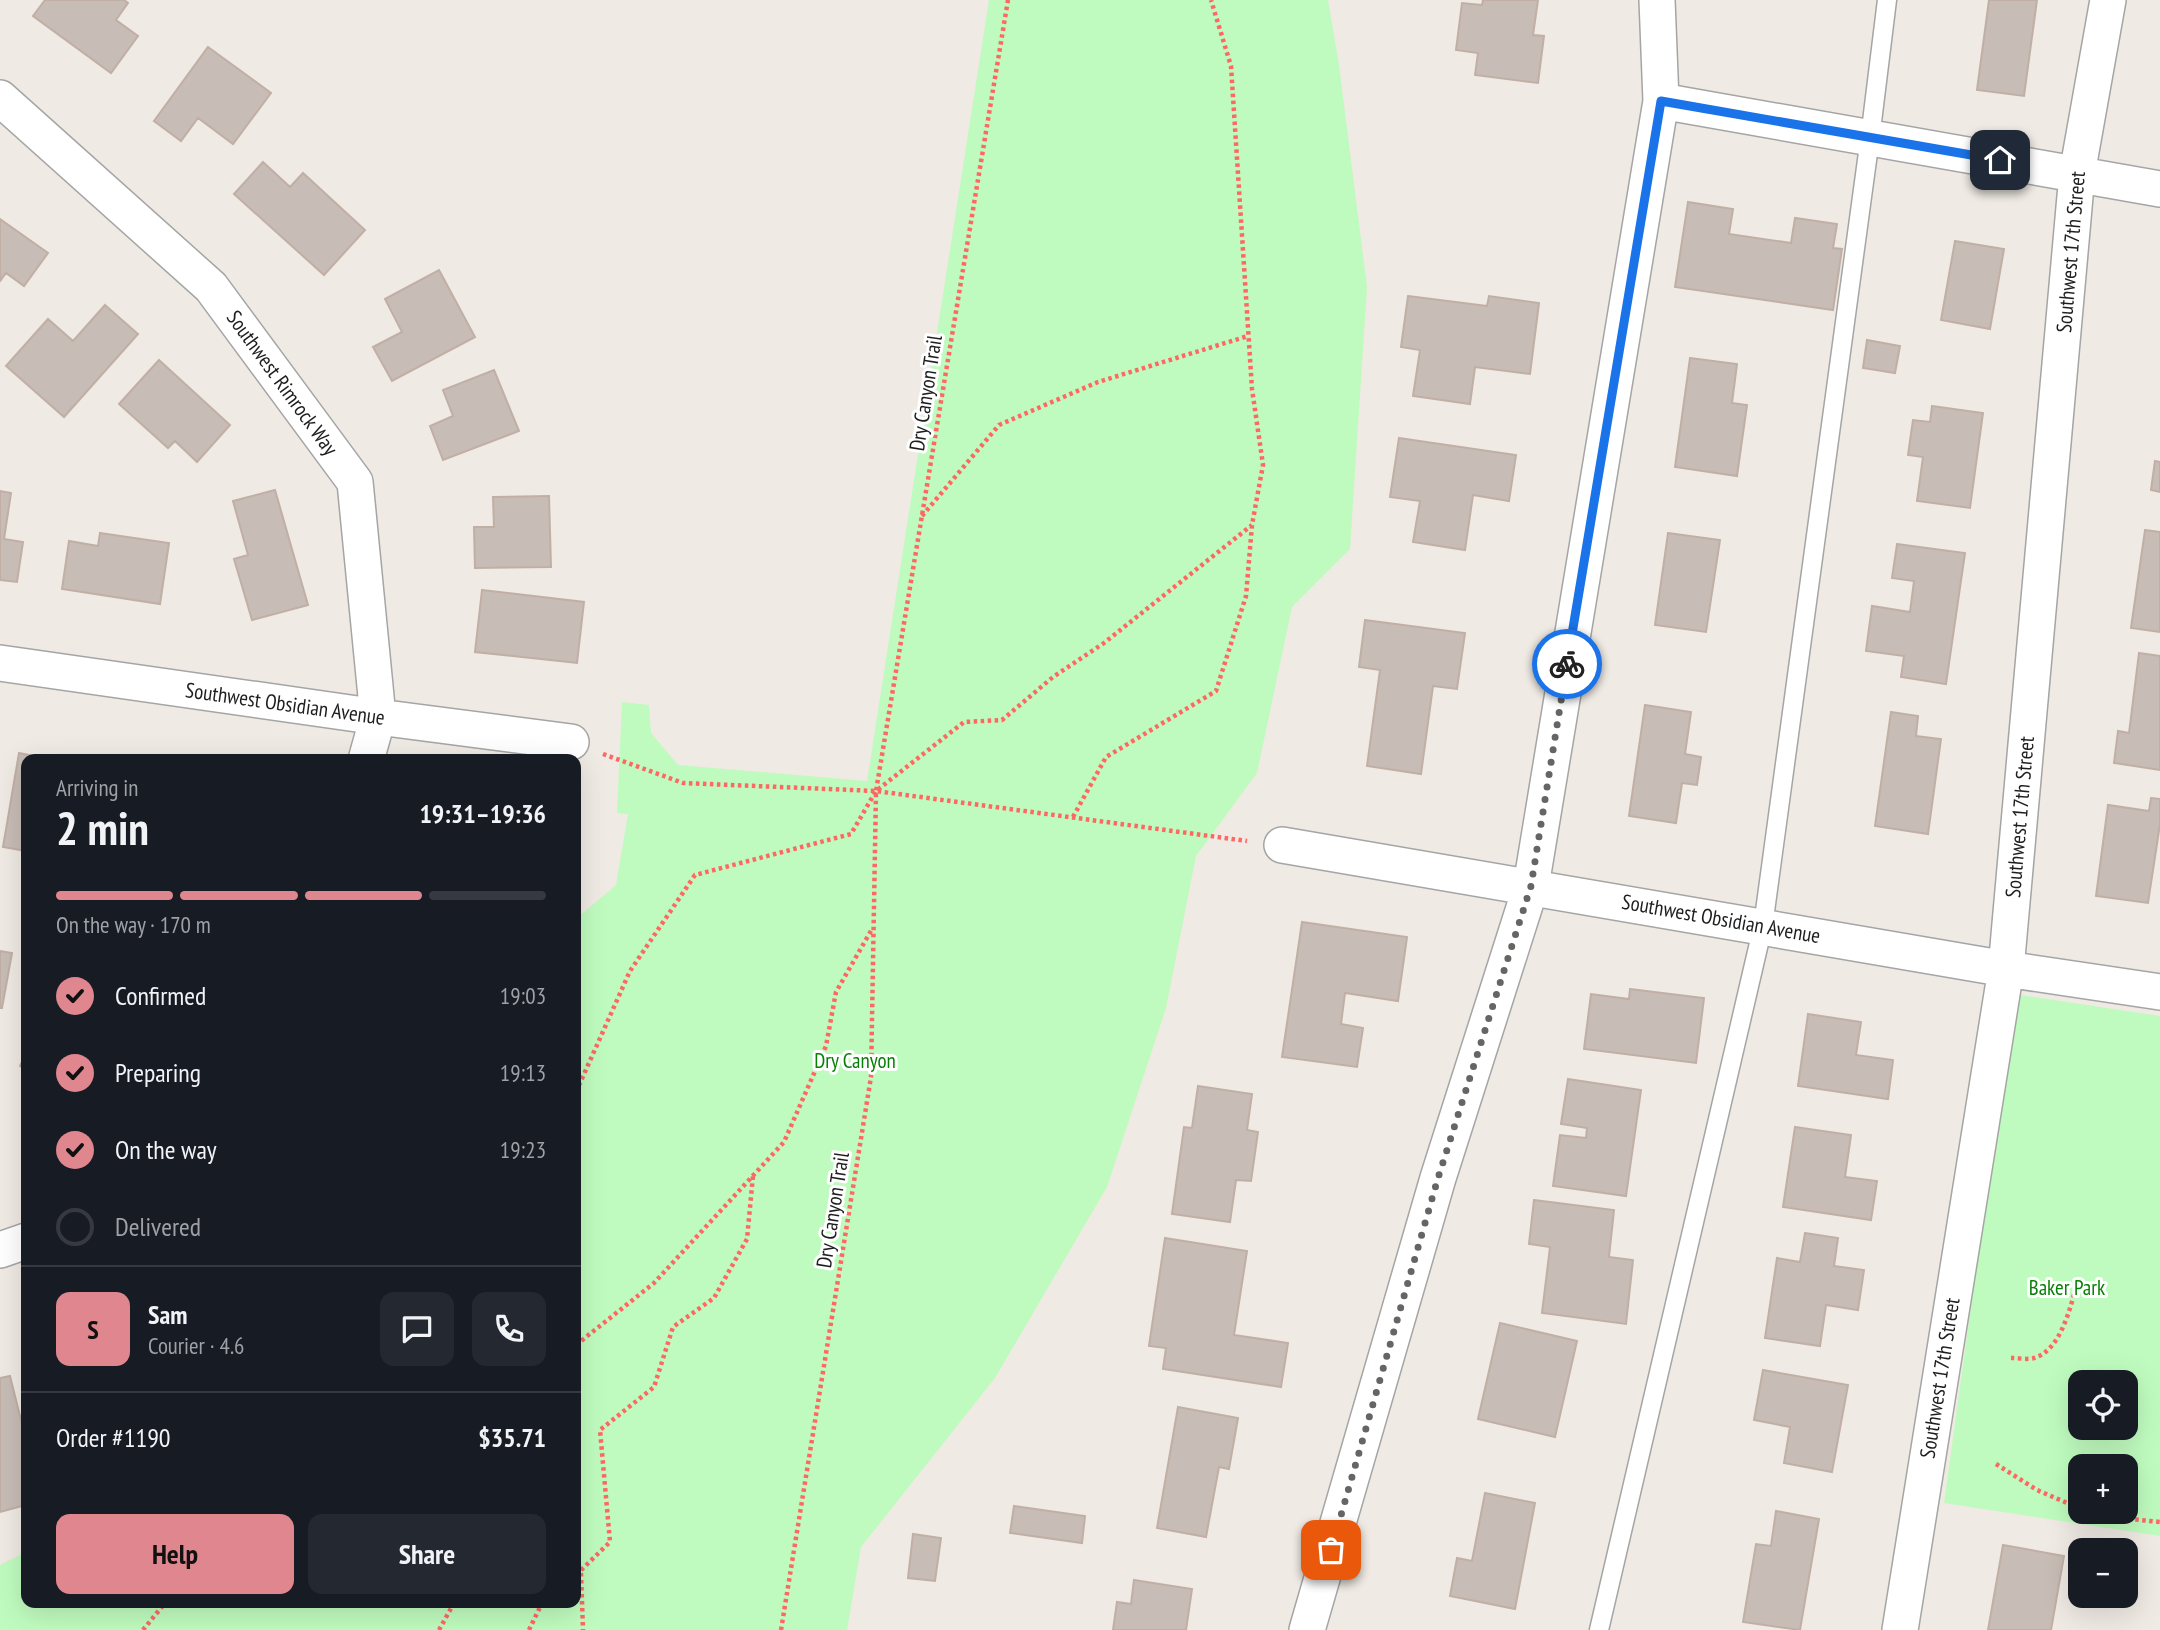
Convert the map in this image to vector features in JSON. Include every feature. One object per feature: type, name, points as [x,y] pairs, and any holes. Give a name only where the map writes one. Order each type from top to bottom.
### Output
[{"type":"street","points":[[1307,1630],[1438,1178],[1531,886],[1661,101],[1657,0]]},
{"type":"street","name":"Southwest 17th Street","points":[[1900,1630],[2006,969],[2077,174],[2108,0]]},
{"type":"street","name":"Southwest Rimrock Way","points":[[0,98],[211,287],[355,482],[378,717],[368,754]]},
{"type":"street","points":[[1661,101],[2160,189]]},
{"type":"street","name":"Southwest Obsidian Avenue","points":[[0,663],[571,742]]},
{"type":"street","name":"Southwest Obsidian Avenue","points":[[1282,845],[2006,969],[2160,992]]},
{"type":"street","points":[[0,1250],[21,1243]]},
{"type":"lane","points":[[1599,1630],[1763,926],[1887,0]]},
{"type":"path","name":"Dry Canyon Trail","points":[[781,1630],[871,1077],[876,791],[1008,0]]},
{"type":"path","points":[[1073,817],[1106,757],[1216,691],[1246,596],[1252,525],[1263,465],[1252,389],[1231,66],[1211,0]]},
{"type":"path","points":[[922,516],[999,425],[1098,382],[1248,336]]},
{"type":"path","points":[[581,1081],[630,971],[695,875],[851,834],[876,791],[964,722],[1002,720],[1053,677],[1104,643],[1252,525]]},
{"type":"path","points":[[571,742],[683,783],[876,791],[1282,845]]},
{"type":"path","points":[[581,1341],[654,1283],[784,1142],[826,1046],[836,992],[874,927]]},
{"type":"path","points":[[581,1571],[610,1542],[600,1430],[654,1387],[673,1327],[714,1298],[747,1239],[753,1175]]},
{"type":"path","points":[[2011,1358],[2034,1358],[2052,1345],[2067,1321],[2076,1287]]},
{"type":"path","points":[[1996,1464],[2037,1490],[2068,1503]]},
{"type":"path","points":[[2138,1520],[2160,1522]]},
{"type":"path","points":[[143,1630],[161,1608]]},
{"type":"path","points":[[439,1630],[451,1608]]},
{"type":"path","points":[[529,1630],[540,1608]]},
{"type":"path","points":[[581,1608],[583,1630]]},
{"type":"green space","name":"Dry Canyon","points":[[989,0],[1328,0],[1339,65],[1367,287],[1350,549],[1292,607],[1257,773],[1196,856],[1166,1008],[1107,1187],[995,1378],[861,1547],[847,1630],[0,1630],[0,1565],[21,1554],[21,1608],[581,1608],[581,915],[616,885],[628,814],[617,813],[622,702],[649,705],[651,733],[678,765],[867,781]]},
{"type":"green space","name":"Baker Park","points":[[2014,994],[2160,1016],[2160,1536],[2081,1524],[2138,1524],[2138,1454],[2068,1454],[2068,1522],[1944,1503]]},
{"type":"building","points":[[45,0],[124,0],[128,3],[116,20],[138,36],[111,73],[33,16]]},
{"type":"building","points":[[1483,0],[1538,0],[1533,35],[1544,36],[1538,83],[1475,75],[1478,53],[1456,50],[1462,3],[1482,5]]},
{"type":"building","points":[[1989,0],[2037,0],[2024,96],[1977,90]]},
{"type":"building","points":[[208,47],[271,93],[233,144],[198,118],[181,141],[154,121]]},
{"type":"building","points":[[263,162],[290,187],[303,173],[365,230],[324,275],[234,194]]},
{"type":"building","points":[[1688,202],[1733,209],[1729,234],[1791,243],[1795,218],[1837,224],[1833,248],[1842,249],[1833,310],[1675,287]]},
{"type":"building","points":[[0,219],[48,253],[24,286],[6,273],[0,281]]},
{"type":"building","points":[[1955,241],[2004,249],[1990,329],[1941,320]]},
{"type":"building","points":[[439,270],[475,337],[392,381],[373,347],[402,332],[385,299]]},
{"type":"building","points":[[1408,296],[1487,306],[1489,296],[1539,303],[1530,374],[1475,367],[1470,404],[1413,396],[1420,350],[1401,347]]},
{"type":"building","points":[[105,305],[138,334],[64,417],[6,366],[48,319],[73,341]]},
{"type":"building","points":[[1867,340],[1900,346],[1895,373],[1863,368]]},
{"type":"building","points":[[1690,358],[1737,364],[1732,403],[1747,405],[1737,476],[1675,467]]},
{"type":"building","points":[[159,360],[230,425],[197,462],[175,441],[168,448],[119,404]]},
{"type":"building","points":[[494,370],[519,431],[443,460],[430,426],[453,416],[443,390]]},
{"type":"building","points":[[1932,406],[1983,413],[1970,508],[1917,501],[1923,457],[1908,455],[1913,420],[1930,422]]},
{"type":"building","points":[[1399,438],[1516,455],[1509,501],[1473,495],[1465,550],[1413,542],[1420,501],[1390,497]]},
{"type":"building","points":[[2155,461],[2160,462],[2160,492],[2151,490]]},
{"type":"building","points":[[275,490],[308,605],[252,620],[234,559],[248,555],[233,501]]},
{"type":"building","points":[[0,491],[11,493],[4,539],[23,542],[17,582],[0,580]]},
{"type":"building","points":[[549,496],[551,567],[475,568],[474,527],[494,527],[493,497]]},
{"type":"building","points":[[2145,530],[2160,532],[2160,632],[2131,628]]},
{"type":"building","points":[[100,533],[169,543],[160,604],[62,589],[69,541],[98,546]]},
{"type":"building","points":[[1668,533],[1720,540],[1706,632],[1655,625]]},
{"type":"building","points":[[1897,544],[1965,553],[1946,684],[1901,677],[1904,656],[1866,651],[1872,606],[1910,612],[1914,581],[1892,578]]},
{"type":"building","points":[[482,590],[584,602],[577,663],[475,652]]},
{"type":"building","points":[[1365,620],[1465,633],[1457,689],[1433,686],[1421,774],[1367,766],[1380,670],[1359,667]]},
{"type":"building","points":[[2139,653],[2160,656],[2160,770],[2114,763],[2118,731],[2129,733]]},
{"type":"building","points":[[1645,705],[1691,712],[1685,754],[1701,757],[1697,785],[1682,783],[1676,823],[1629,816]]},
{"type":"building","points":[[1891,712],[1918,716],[1916,736],[1941,739],[1928,834],[1875,826]]},
{"type":"building","points":[[19,753],[24,754],[21,754],[21,850],[3,847]]},
{"type":"building","points":[[2151,798],[2160,799],[2160,824],[2148,903],[2096,896],[2108,805],[2149,811]]},
{"type":"building","points":[[1302,922],[1407,937],[1398,1001],[1345,993],[1341,1024],[1363,1028],[1357,1067],[1282,1057]]},
{"type":"building","points":[[0,951],[12,953],[2,1008],[0,1008]]},
{"type":"building","points":[[1630,989],[1704,998],[1696,1063],[1584,1049],[1591,994],[1629,999]]},
{"type":"building","points":[[1808,1014],[1861,1022],[1856,1055],[1893,1060],[1888,1099],[1798,1086]]},
{"type":"building","points":[[1568,1079],[1641,1090],[1626,1196],[1553,1186],[1560,1135],[1586,1138],[1587,1128],[1561,1124]]},
{"type":"building","points":[[1198,1086],[1252,1094],[1247,1130],[1258,1132],[1251,1181],[1236,1180],[1230,1222],[1172,1214],[1184,1127],[1192,1128]]},
{"type":"building","points":[[1795,1127],[1851,1135],[1845,1177],[1877,1181],[1871,1220],[1783,1207]]},
{"type":"building","points":[[1534,1200],[1614,1210],[1609,1257],[1633,1260],[1626,1324],[1542,1313],[1550,1247],[1529,1244]]},
{"type":"building","points":[[1805,1233],[1838,1238],[1834,1266],[1864,1270],[1858,1310],[1826,1305],[1820,1346],[1765,1338],[1777,1258],[1800,1262]]},
{"type":"building","points":[[1165,1238],[1247,1251],[1234,1335],[1288,1343],[1281,1387],[1163,1369],[1166,1348],[1149,1346]]},
{"type":"building","points":[[1500,1323],[1577,1341],[1555,1437],[1478,1419]]},
{"type":"building","points":[[1763,1370],[1848,1385],[1832,1472],[1784,1463],[1790,1427],[1754,1420]]},
{"type":"building","points":[[10,1376],[21,1420],[21,1506],[0,1512],[0,1378]]},
{"type":"building","points":[[1178,1407],[1238,1418],[1229,1469],[1219,1467],[1206,1537],[1157,1528]]},
{"type":"building","points":[[1485,1493],[1535,1503],[1515,1609],[1450,1596],[1457,1558],[1472,1561]]},
{"type":"building","points":[[1014,1506],[1085,1516],[1082,1543],[1010,1533]]},
{"type":"building","points":[[1776,1511],[1819,1519],[1800,1630],[1743,1622],[1756,1544],[1771,1546]]},
{"type":"building","points":[[913,1534],[941,1538],[935,1581],[908,1578]]},
{"type":"building","points":[[2003,1545],[2064,1556],[2051,1630],[1988,1630]]},
{"type":"building","points":[[1134,1580],[1192,1589],[1186,1630],[1113,1630],[1117,1602],[1131,1604]]},
{"type":"way so far","points":[[1331,1550],[1438,1178],[1531,886],[1567,664]]},
{"type":"route","points":[[1567,664],[1661,101],[2000,160]]}]
